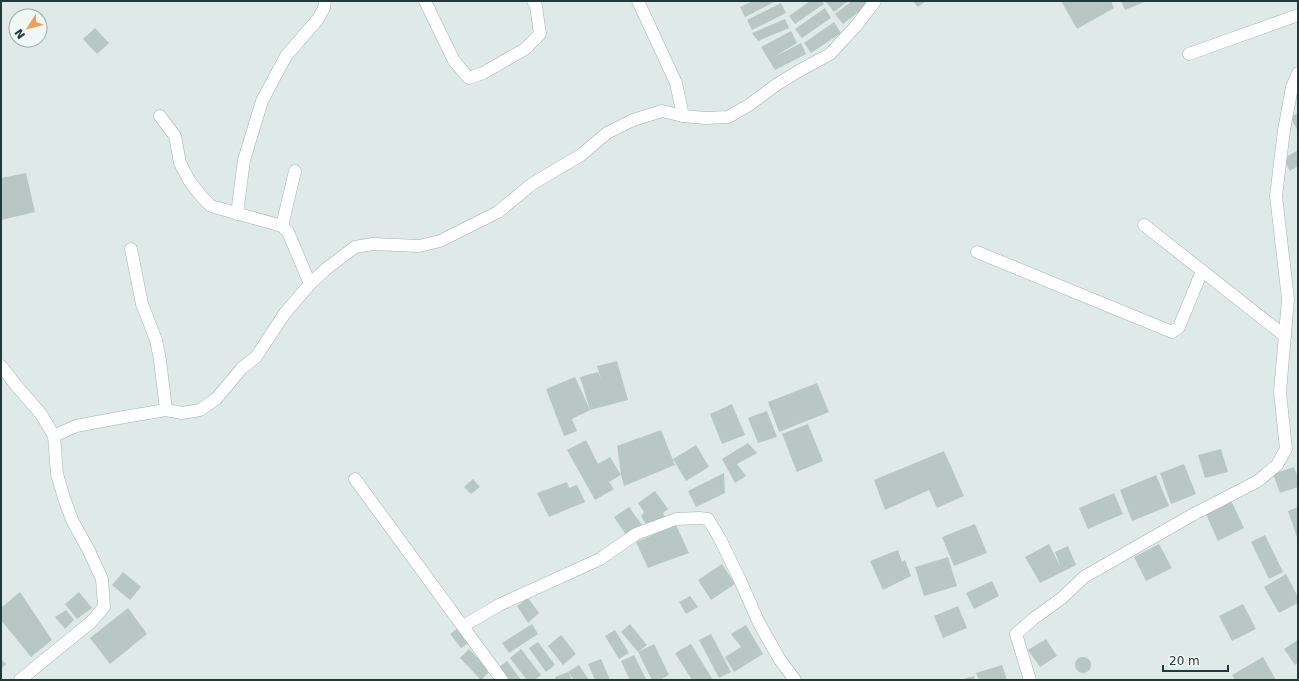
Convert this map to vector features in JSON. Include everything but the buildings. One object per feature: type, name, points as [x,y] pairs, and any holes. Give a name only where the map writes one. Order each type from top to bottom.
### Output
[{"type":"street","points":[[237,214],[244,160],[262,101],[286,56],[318,19],[324,8],[325,1]]},
{"type":"street","points":[[425,1],[454,61],[469,78],[483,74],[525,49],[540,34],[538,3]]},
{"type":"street","points":[[638,1],[676,83],[683,116]]},
{"type":"street","points":[[54,436],[76,426],[166,410],[182,413],[200,410],[216,399],[242,368],[256,357],[285,313],[310,284],[326,269],[355,247],[373,244],[419,246],[440,240],[498,212],[532,184],[581,155],[607,133],[633,120],[662,111],[683,116],[706,118],[728,117],[749,105],[776,84],[830,54],[856,26],[875,1]]},
{"type":"street","points":[[1189,54],[1298,15]]},
{"type":"street","points":[[1030,680],[1016,634],[1033,618],[1062,598],[1084,577],[1194,514],[1258,481],[1277,465],[1286,449],[1280,392],[1288,299],[1276,196],[1284,130],[1292,87],[1298,73]]},
{"type":"street","points":[[160,116],[175,136],[180,163],[190,182],[202,197],[212,206],[282,226],[288,232],[310,284]]},
{"type":"street","points":[[282,226],[295,170]]},
{"type":"street","points":[[1144,225],[1285,336]]},
{"type":"street","points":[[131,249],[142,304],[156,340],[166,410]]},
{"type":"street","points":[[977,252],[1172,332],[1179,327],[1202,271]]},
{"type":"street","points":[[1,366],[41,414],[54,436],[57,474],[64,498],[72,520],[102,578],[104,607],[91,622],[20,680]]},
{"type":"street","points":[[356,479],[502,680]]},
{"type":"street","points":[[463,626],[499,605],[600,559],[636,534],[676,519],[708,519],[720,539],[759,623],[780,660],[795,680]]}]
